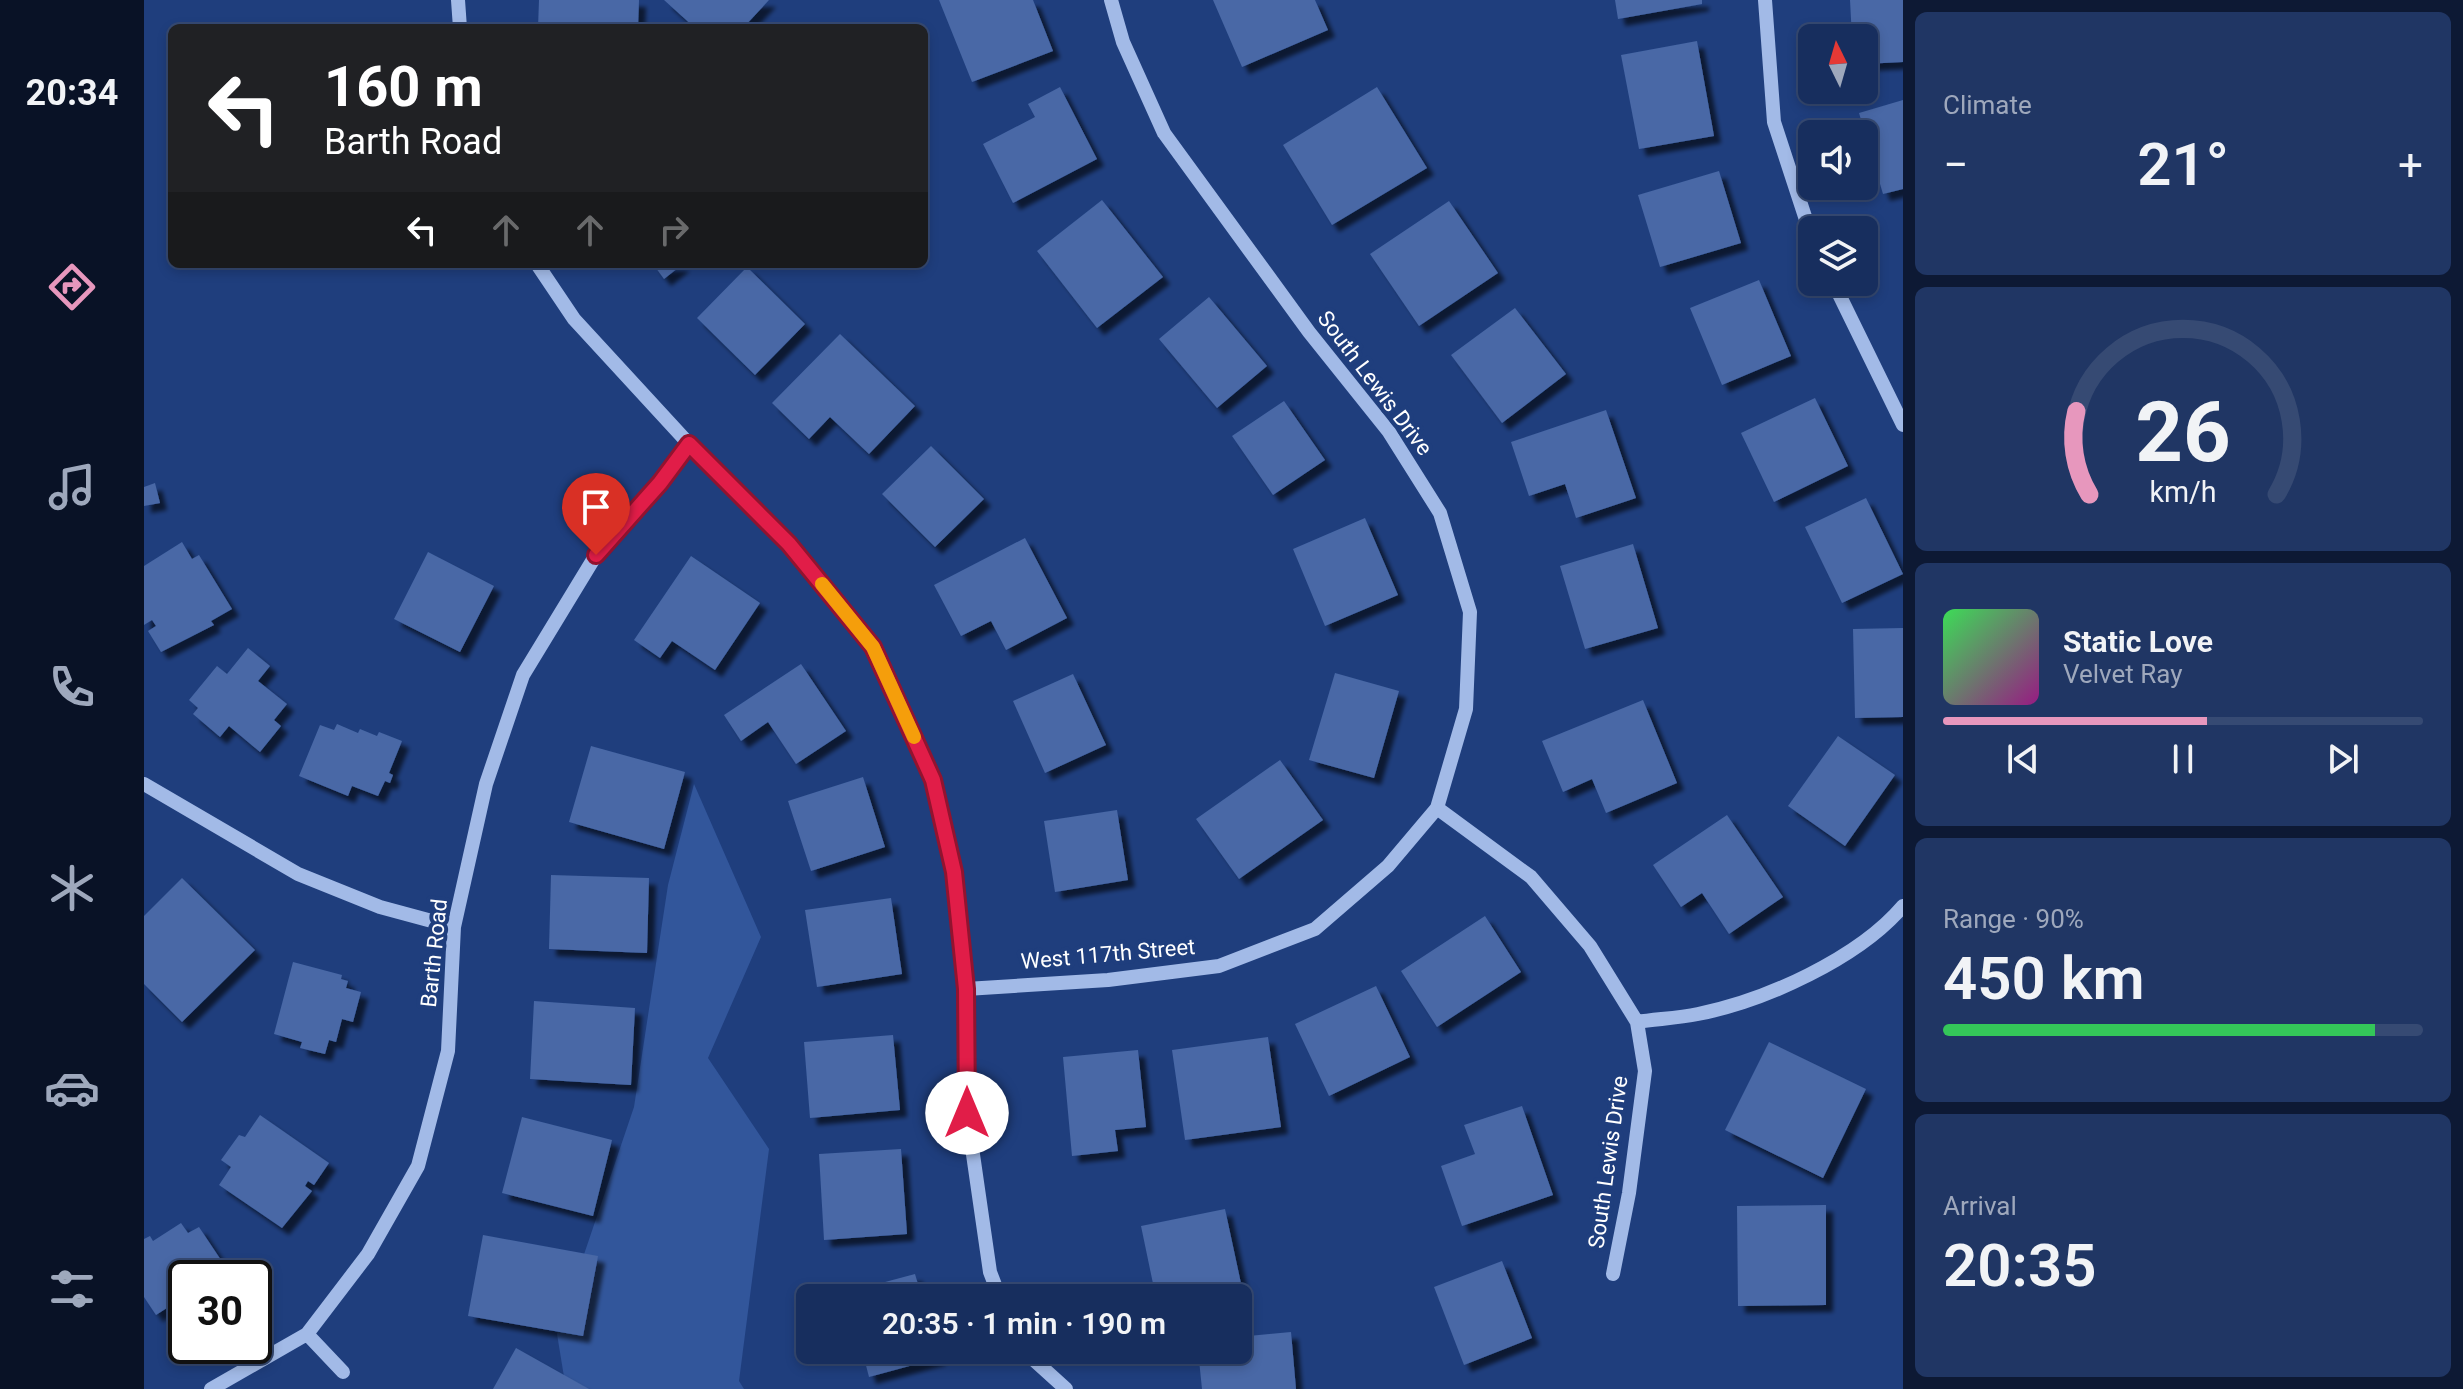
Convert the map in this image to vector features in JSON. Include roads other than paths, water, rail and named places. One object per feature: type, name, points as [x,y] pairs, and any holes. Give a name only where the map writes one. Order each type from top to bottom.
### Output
[{"type":"street","points":[[458,0],[460,24]]},
{"type":"street","name":"South Lewis Drive","points":[[1111,0],[1123,42],[1164,133],[1309,332],[1389,432],[1440,513],[1470,612],[1466,709],[1437,808],[1531,877],[1590,946],[1637,1022],[1645,1071],[1629,1193],[1613,1274]]},
{"type":"street","points":[[1765,0],[1774,122],[1805,216]]},
{"type":"street","points":[[540,268],[574,319],[689,444],[789,544],[873,647],[933,780],[954,872],[966,989],[967,1113],[990,1272],[995,1284]]},
{"type":"street","points":[[1840,296],[1903,425]]},
{"type":"street","name":"Barth Road","points":[[211,1389],[307,1334],[368,1254],[418,1166],[448,1051],[454,927],[486,784],[523,675],[596,555],[660,483],[689,444]]},
{"type":"street","points":[[145,789],[298,874],[380,907],[454,927]]},
{"type":"street","name":"West 117th Street","points":[[966,989],[1108,980],[1219,966],[1315,929],[1388,866],[1437,808]]},
{"type":"street","points":[[1637,1022],[1700,1014],[1777,988],[1866,943],[1903,906]]},
{"type":"street","points":[[307,1334],[343,1372]]},
{"type":"street","points":[[1038,1364],[1066,1389]]}]
